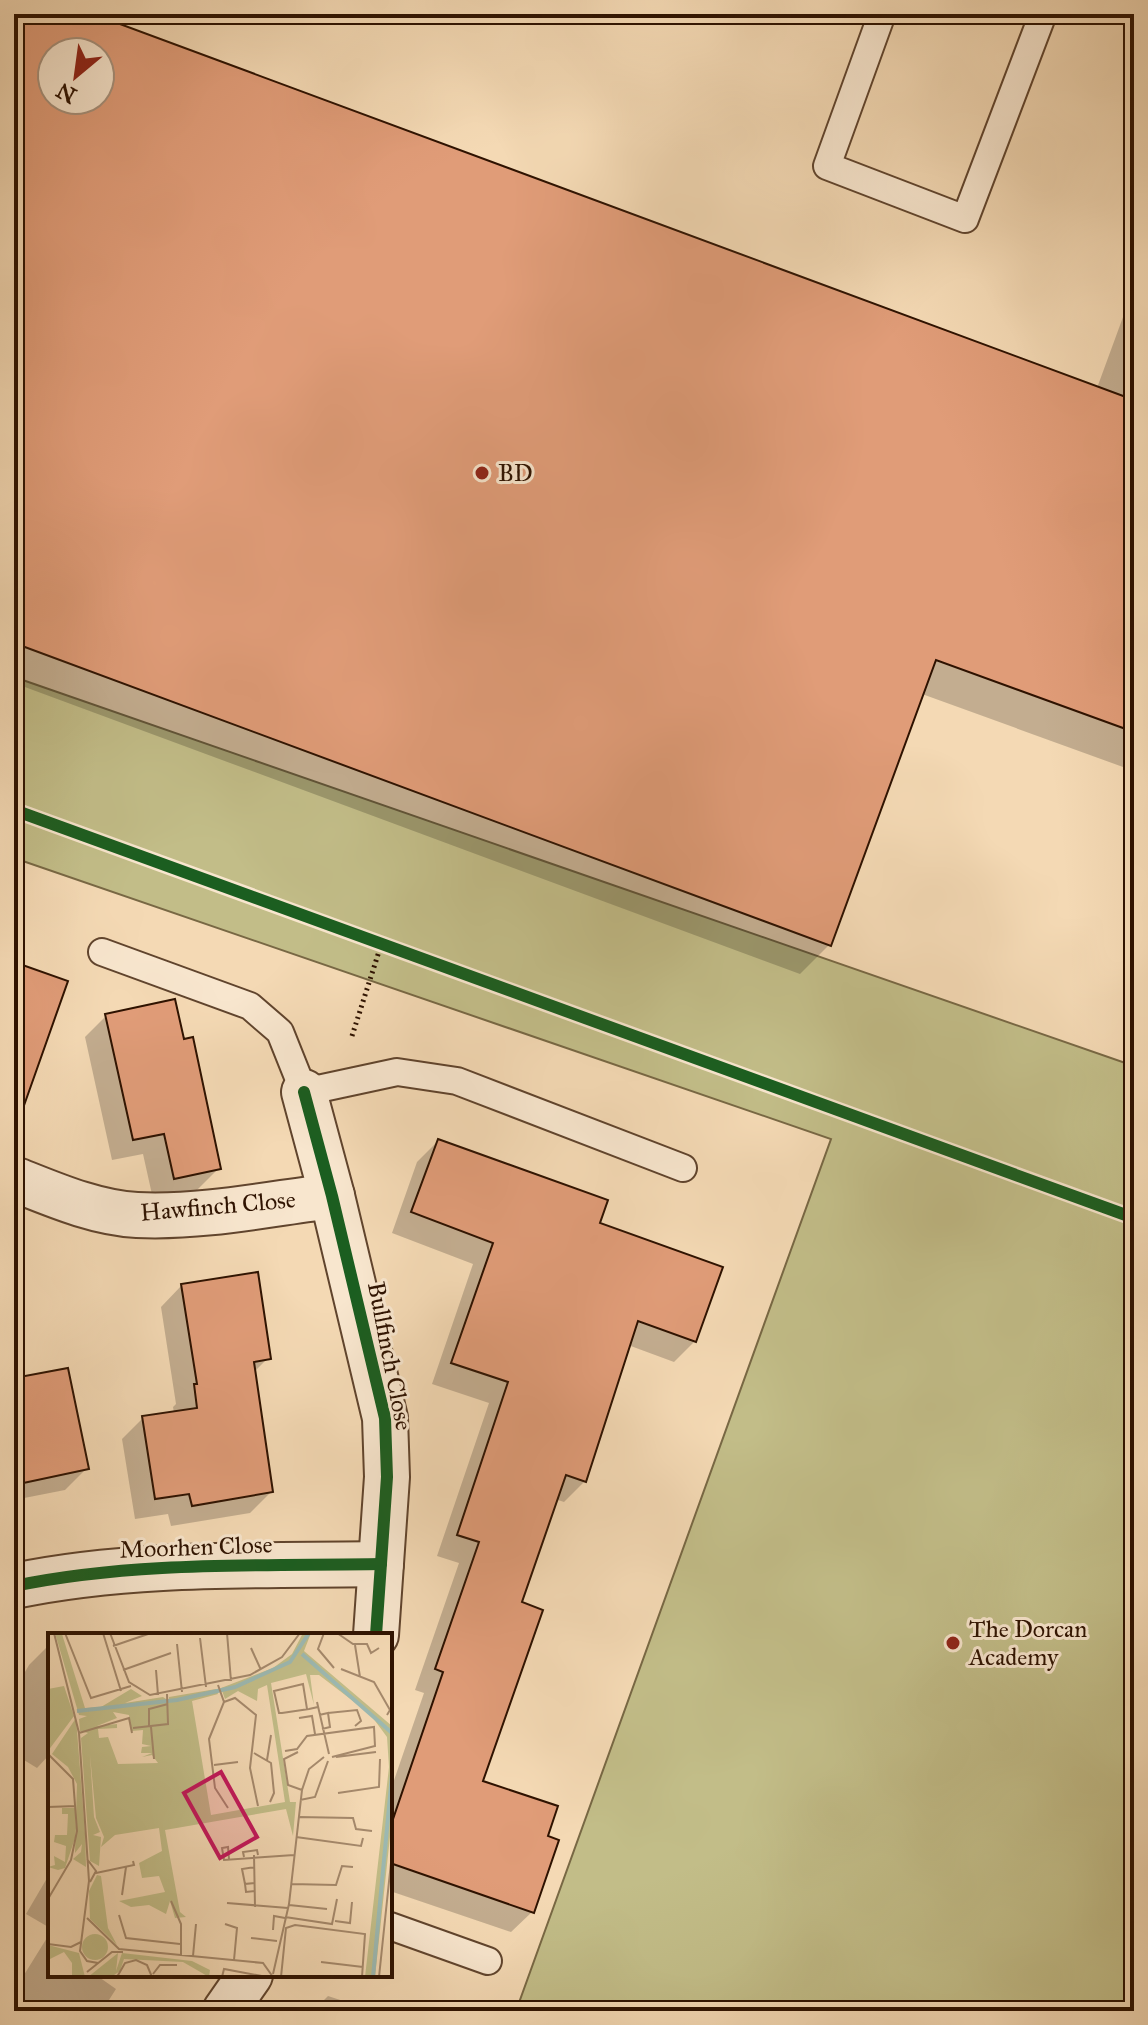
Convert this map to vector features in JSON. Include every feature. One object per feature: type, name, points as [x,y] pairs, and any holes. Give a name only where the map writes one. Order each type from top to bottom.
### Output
[{"type":"street","name":"Bullfinch Close","points":[[304,1092],[385,1418],[387,1477],[376,1633]]},
{"type":"street","name":"Hawfinch Close","points":[[14,1179],[58,1196],[135,1215],[201,1212],[332,1196]]},
{"type":"street","name":"Moorhen Close","points":[[14,1586],[114,1572],[202,1566],[381,1564]]},
{"type":"street","points":[[225,2011],[249,1977]]},
{"type":"lane","points":[[882,14],[827,166],[965,219],[1043,14]]},
{"type":"lane","points":[[102,952],[250,1006],[280,1032],[304,1092],[397,1072],[457,1081],[683,1168]]},
{"type":"lane","points":[[392,1927],[488,1961]]},
{"type":"path","points":[[368,937],[397,947]]},
{"type":"path","points":[[304,1092],[345,1059],[382,942]]},
{"type":"shaded area","points":[[14,677],[1134,1066],[1134,2011],[516,2011],[831,1139],[14,858]]},
{"type":"building","points":[[14,14],[93,14],[1134,400],[1134,732],[936,660],[831,946],[14,643]]},
{"type":"building","points":[[14,962],[68,981],[21,1114],[14,1113]]},
{"type":"building","points":[[175,999],[184,1039],[193,1037],[221,1169],[174,1179],[164,1134],[133,1140],[105,1014]]},
{"type":"building","points":[[438,1139],[608,1200],[600,1223],[723,1267],[696,1342],[638,1321],[586,1482],[566,1475],[522,1602],[543,1610],[483,1781],[558,1806],[548,1836],[559,1840],[534,1913],[392,1864],[392,1822],[443,1672],[435,1669],[479,1542],[457,1535],[508,1382],[451,1363],[493,1243],[411,1212]]},
{"type":"building","points":[[258,1272],[271,1359],[254,1362],[273,1492],[192,1506],[189,1494],[155,1499],[142,1416],[197,1408],[194,1384],[197,1384],[181,1284]]},
{"type":"building","points":[[68,1368],[89,1469],[14,1485],[14,1378]]},
{"type":"cycle path","points":[[14,810],[1134,1218]]},
{"type":"cycle path","points":[[304,1092],[385,1418],[387,1477],[376,1633]]},
{"type":"cycle path","points":[[14,1586],[105,1572],[151,1569],[381,1564]]},
{"type":"place","name":"BD","points":[[482,473]]},
{"type":"place","name":"The Dorcan Academy","points":[[953,1643]]}]
